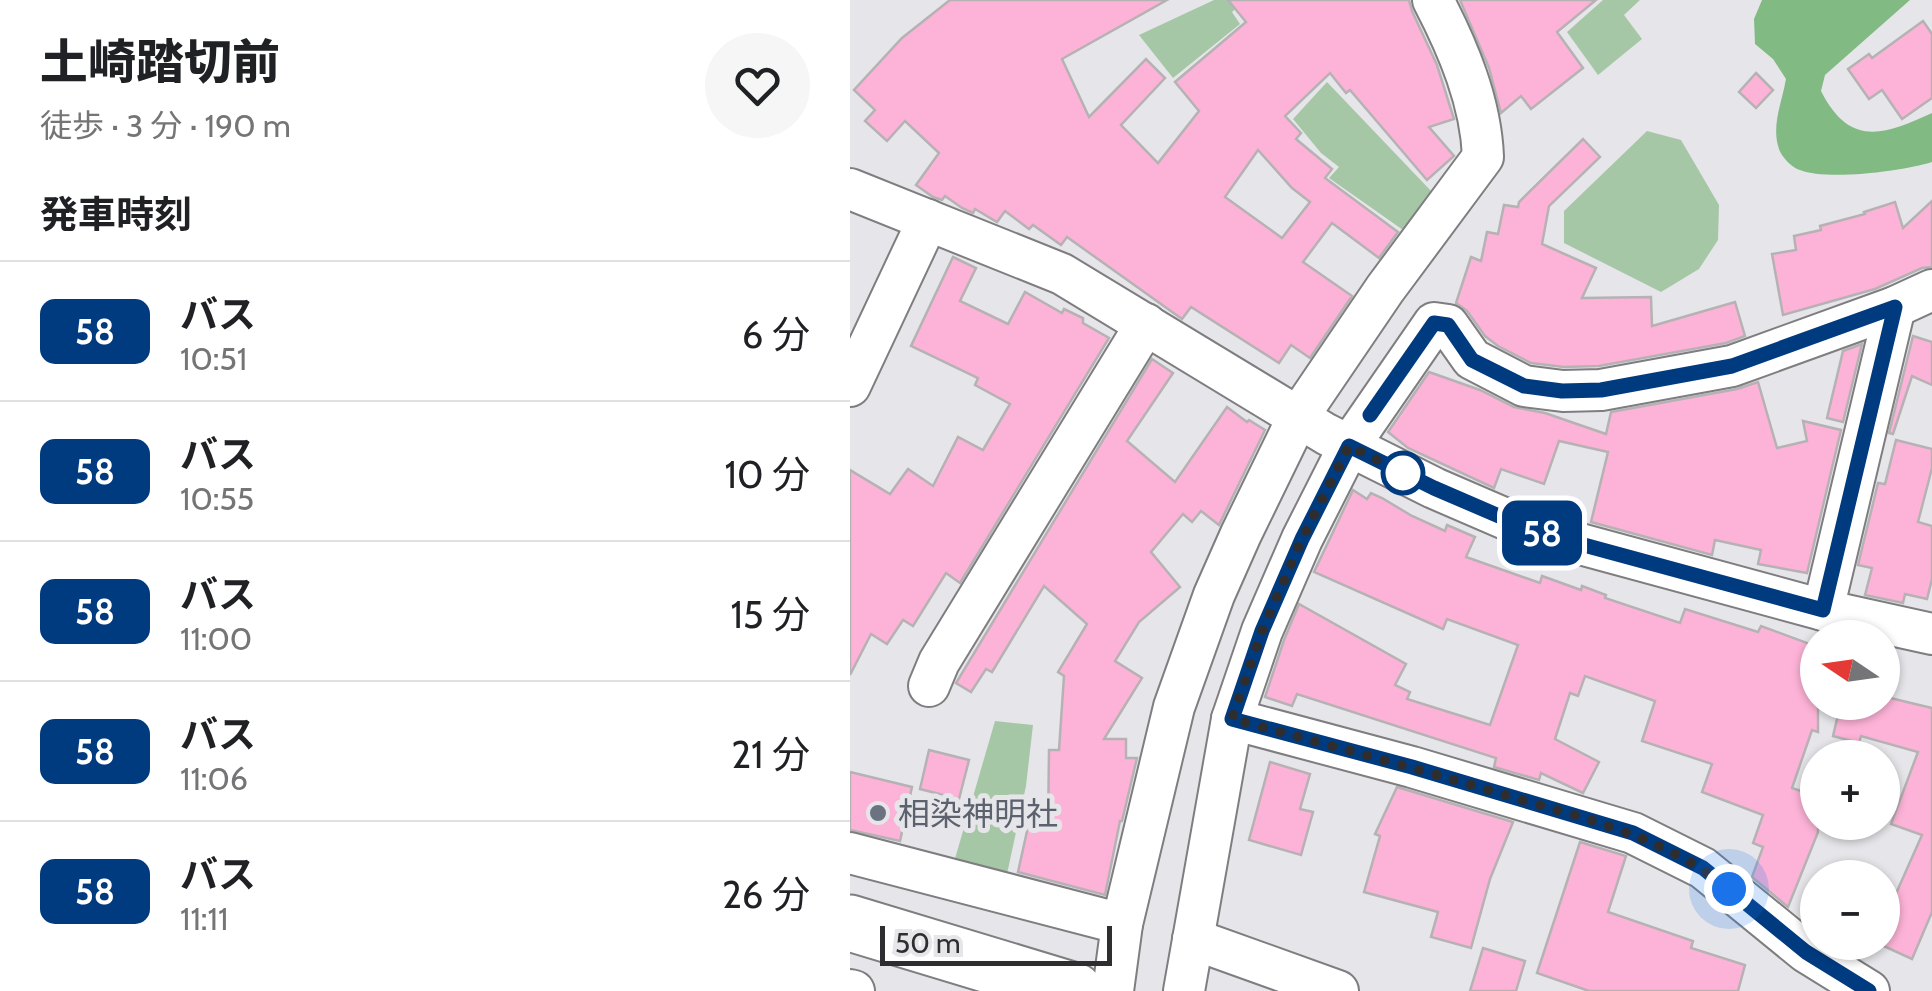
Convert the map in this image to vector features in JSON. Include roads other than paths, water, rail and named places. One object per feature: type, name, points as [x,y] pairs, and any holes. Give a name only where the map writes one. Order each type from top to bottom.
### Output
[{"type":"highway","points":[[850,923],[1075,991]]},
{"type":"street","points":[[1113,991],[1122,924],[1174,707],[1241,534],[1298,418],[1482,156],[1482,136],[1464,66],[1432,0]]},
{"type":"street","points":[[850,189],[1062,274],[1349,446],[1536,532],[1823,610],[1932,634]]},
{"type":"street","points":[[850,386],[928,220]]},
{"type":"street","points":[[1184,991],[1232,719],[1268,616],[1349,446],[1434,323],[1448,325],[1472,360],[1524,386],[1562,391],[1601,390],[1732,366],[1932,290]]},
{"type":"street","points":[[1823,610],[1895,307]]},
{"type":"street","points":[[929,686],[939,662],[1146,324]]},
{"type":"street","points":[[1232,719],[1430,772],[1633,833],[1703,868],[1806,952],[1869,991]]},
{"type":"street","points":[[850,853],[1122,924]]},
{"type":"street","points":[[1194,939],[1338,991]]},
{"type":"place","name":"相染神明社","points":[[878,813]]}]
